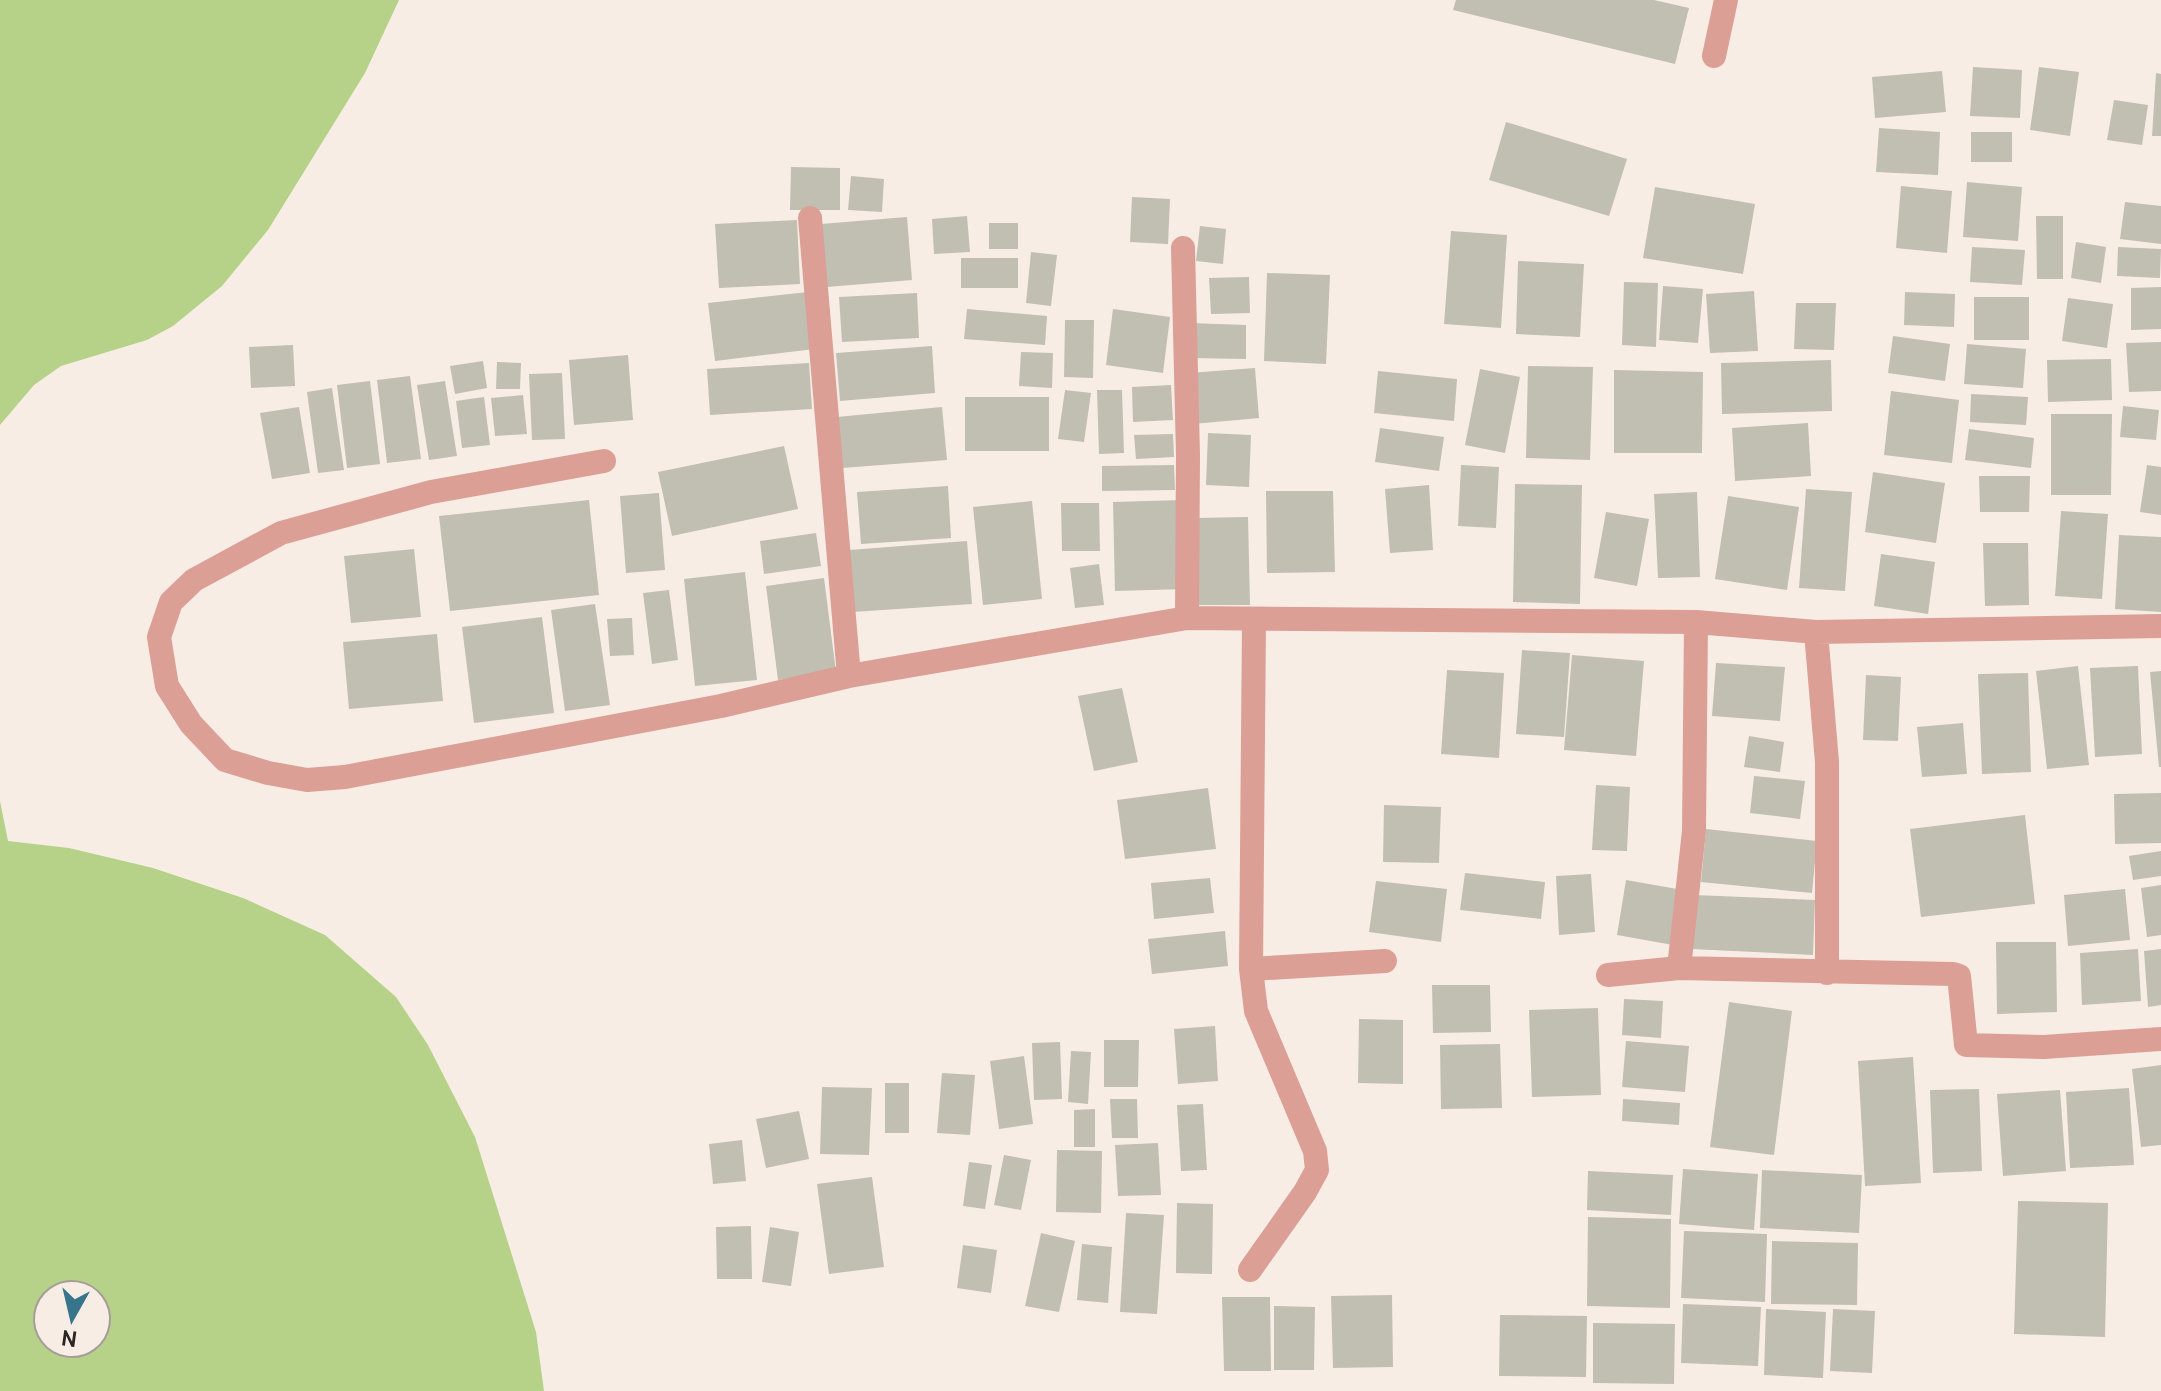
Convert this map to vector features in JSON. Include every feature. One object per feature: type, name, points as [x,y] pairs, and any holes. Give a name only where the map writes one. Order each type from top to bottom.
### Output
[{"type":"street","points":[[1714,56],[1726,0]]},
{"type":"street","points":[[810,218],[849,676]]},
{"type":"street","points":[[1183,248],[1188,455],[1187,618]]},
{"type":"street","points":[[604,461],[431,492],[281,533],[194,580],[171,602],[159,637],[167,686],[191,724],[225,760],[268,773],[307,780],[345,777],[547,739],[849,676],[1187,618],[1696,622],[1816,632],[2161,626]]},
{"type":"street","points":[[1250,1270],[1317,1170],[1315,1151],[1256,1011],[1251,969],[1254,619]]},
{"type":"street","points":[[1679,968],[1694,831],[1696,622]]},
{"type":"street","points":[[1816,632],[1827,762],[1827,973]]},
{"type":"street","points":[[1251,969],[1385,961]]},
{"type":"street","points":[[1608,975],[1679,968],[1953,974],[1959,976],[1966,1045],[1979,1048],[2161,1039]]},
{"type":"shaded area","points":[[0,0],[399,0],[365,73],[268,230],[222,286],[173,326],[147,340],[61,366],[34,385],[0,425]]},
{"type":"shaded area","points":[[0,801],[8,841],[69,848],[153,868],[243,898],[325,935],[396,997],[428,1045],[475,1137],[536,1332],[544,1391],[0,1391]]},
{"type":"building","points":[[1456,0],[1654,0],[1689,8],[1675,64],[1453,10]]},
{"type":"building","points":[[1973,67],[2022,70],[2020,118],[1970,116]]},
{"type":"building","points":[[2039,67],[2079,72],[2070,136],[2030,130]]},
{"type":"building","points":[[1942,71],[1946,112],[1875,118],[1872,77]]},
{"type":"building","points":[[2156,73],[2161,74],[2161,136],[2152,136]]},
{"type":"building","points":[[2114,100],[2148,105],[2142,145],[2107,140]]},
{"type":"building","points":[[1506,122],[1627,159],[1609,216],[1489,180]]},
{"type":"building","points":[[1879,128],[1940,132],[1938,175],[1876,172]]},
{"type":"building","points":[[1971,132],[2012,132],[2012,162],[1971,162]]},
{"type":"building","points":[[791,167],[840,168],[840,210],[790,210]]},
{"type":"building","points":[[851,176],[884,179],[882,212],[848,210]]},
{"type":"building","points":[[1967,182],[2022,187],[2018,241],[1963,237]]},
{"type":"building","points":[[1901,186],[1952,191],[1947,253],[1896,248]]},
{"type":"building","points":[[1655,187],[1755,204],[1743,274],[1643,258]]},
{"type":"building","points":[[1132,197],[1170,199],[1168,244],[1130,242]]},
{"type":"building","points":[[2125,202],[2161,206],[2161,244],[2120,239]]},
{"type":"building","points":[[967,216],[970,252],[934,254],[932,219]]},
{"type":"building","points":[[2036,216],[2063,216],[2063,279],[2037,279]]},
{"type":"building","points":[[907,217],[912,280],[827,287],[821,224]]},
{"type":"building","points":[[797,220],[800,284],[719,288],[715,224]]},
{"type":"building","points":[[989,223],[1018,223],[1018,249],[989,249]]},
{"type":"building","points":[[1200,226],[1226,229],[1223,264],[1196,261]]},
{"type":"building","points":[[1451,231],[1507,235],[1501,328],[1444,324]]},
{"type":"building","points":[[2076,242],[2106,247],[2101,283],[2071,278]]},
{"type":"building","points":[[1972,247],[2025,250],[2022,285],[1970,282]]},
{"type":"building","points":[[2118,247],[2161,249],[2160,278],[2117,276]]},
{"type":"building","points":[[1031,252],[1057,255],[1051,306],[1026,303]]},
{"type":"building","points":[[961,258],[1018,258],[1018,288],[961,288]]},
{"type":"building","points":[[1518,261],[1584,264],[1580,337],[1516,334]]},
{"type":"building","points":[[1267,273],[1330,275],[1326,364],[1264,361]]},
{"type":"building","points":[[1249,277],[1250,313],[1211,314],[1209,278]]},
{"type":"building","points":[[1624,282],[1658,283],[1656,347],[1622,345]]},
{"type":"building","points":[[1663,286],[1703,289],[1698,343],[1659,340]]},
{"type":"building","points":[[2161,287],[2161,329],[2131,330],[2131,288]]},
{"type":"building","points":[[1754,291],[1758,351],[1710,353],[1706,294]]},
{"type":"building","points":[[808,292],[815,349],[715,361],[708,303]]},
{"type":"building","points":[[1905,292],[1955,294],[1954,327],[1904,325]]},
{"type":"building","points":[[917,293],[919,338],[842,342],[839,297]]},
{"type":"building","points":[[1974,297],[2029,297],[2029,340],[1974,340]]},
{"type":"building","points":[[2068,298],[2113,304],[2107,348],[2062,341]]},
{"type":"building","points":[[1796,303],[1836,303],[1834,350],[1794,349]]},
{"type":"building","points":[[967,309],[1047,316],[1045,345],[964,339]]},
{"type":"building","points":[[1113,309],[1170,317],[1163,373],[1106,365]]},
{"type":"building","points":[[1065,320],[1094,320],[1093,378],[1064,377]]},
{"type":"building","points":[[1190,323],[1246,325],[1246,359],[1190,358]]},
{"type":"building","points":[[1893,336],[1950,344],[1945,381],[1888,373]]},
{"type":"building","points":[[2161,342],[2161,391],[2129,392],[2126,343]]},
{"type":"building","points":[[1967,344],[2026,349],[2023,388],[1964,384]]},
{"type":"building","points":[[293,345],[295,386],[251,388],[249,347]]},
{"type":"building","points":[[932,346],[935,393],[840,401],[836,353]]},
{"type":"building","points":[[1021,352],[1053,353],[1052,388],[1019,386]]},
{"type":"building","points":[[628,355],[633,420],[574,425],[569,360]]},
{"type":"building","points":[[2111,359],[2112,400],[2048,402],[2047,360]]},
{"type":"building","points":[[1831,360],[1832,411],[1722,414],[1721,363]]},
{"type":"building","points":[[483,361],[487,388],[455,394],[450,366]]},
{"type":"building","points":[[497,362],[521,363],[520,389],[496,389]]},
{"type":"building","points":[[809,363],[812,409],[710,415],[707,369]]},
{"type":"building","points":[[1528,366],[1593,367],[1590,460],[1526,458]]},
{"type":"building","points":[[1255,368],[1259,418],[1193,424],[1189,373]]},
{"type":"building","points":[[1480,369],[1520,377],[1505,453],[1465,445]]},
{"type":"building","points":[[1614,370],[1703,372],[1702,453],[1614,453]]},
{"type":"building","points":[[1378,371],[1457,379],[1454,421],[1374,413]]},
{"type":"building","points":[[562,373],[565,439],[532,440],[529,374]]},
{"type":"building","points":[[410,376],[421,459],[387,463],[377,380]]},
{"type":"building","points":[[370,381],[380,464],[347,468],[337,385]]},
{"type":"building","points":[[445,381],[457,456],[429,460],[417,385]]},
{"type":"building","points":[[1171,385],[1173,420],[1133,422],[1132,387]]},
{"type":"building","points":[[332,388],[344,470],[318,473],[307,392]]},
{"type":"building","points":[[1065,390],[1091,393],[1084,442],[1058,439]]},
{"type":"building","points":[[1097,390],[1122,390],[1124,453],[1099,454]]},
{"type":"building","points":[[1891,391],[1959,400],[1952,463],[1884,455]]},
{"type":"building","points":[[1971,394],[2028,397],[2026,425],[1970,422]]},
{"type":"building","points":[[523,395],[527,434],[495,436],[491,398]]},
{"type":"building","points":[[484,397],[490,445],[462,448],[456,401]]},
{"type":"building","points":[[965,397],[1049,397],[1049,451],[965,451]]},
{"type":"building","points":[[2123,406],[2159,410],[2156,440],[2120,437]]},
{"type":"building","points":[[299,407],[310,473],[272,479],[260,413]]},
{"type":"building","points":[[942,407],[947,460],[842,468],[837,417]]},
{"type":"building","points":[[2051,414],[2112,414],[2111,495],[2051,495]]},
{"type":"building","points":[[1808,423],[1811,476],[1735,481],[1732,428]]},
{"type":"building","points":[[1380,428],[1444,437],[1439,471],[1375,462]]},
{"type":"building","points":[[1969,429],[2034,438],[2031,468],[1965,460]]},
{"type":"building","points":[[1208,433],[1251,435],[1249,487],[1206,485]]},
{"type":"building","points":[[1173,434],[1174,457],[1136,459],[1134,435]]},
{"type":"building","points":[[784,446],[798,509],[672,536],[658,472]]},
{"type":"building","points":[[1174,465],[1175,490],[1102,491],[1102,466]]},
{"type":"building","points":[[1461,465],[1499,467],[1496,528],[1458,526]]},
{"type":"building","points":[[2147,465],[2161,467],[2161,515],[2140,512]]},
{"type":"building","points":[[1873,472],[1945,483],[1936,543],[1865,532]]},
{"type":"building","points":[[1979,476],[2030,476],[2029,512],[1980,512]]},
{"type":"building","points":[[1515,484],[1582,485],[1580,604],[1513,602]]},
{"type":"building","points":[[1429,485],[1433,550],[1390,553],[1385,489]]},
{"type":"building","points":[[948,486],[951,538],[861,544],[857,492]]},
{"type":"building","points":[[1806,489],[1852,492],[1845,591],[1799,588]]},
{"type":"building","points":[[1266,491],[1333,491],[1335,572],[1267,573]]},
{"type":"building","points":[[1697,492],[1700,577],[1658,578],[1654,494]]},
{"type":"building","points":[[659,493],[665,570],[626,573],[620,496]]},
{"type":"building","points":[[1728,496],[1799,507],[1787,590],[1715,579]]},
{"type":"building","points":[[589,500],[599,595],[450,611],[439,516]]},
{"type":"building","points":[[1183,500],[1185,589],[1115,591],[1113,502]]},
{"type":"building","points":[[1032,501],[1042,599],[983,605],[973,507]]},
{"type":"building","points":[[1061,503],[1099,503],[1100,551],[1062,551]]},
{"type":"building","points":[[2061,511],[2108,514],[2102,599],[2055,596]]},
{"type":"building","points":[[1606,512],[1649,519],[1637,586],[1594,578]]},
{"type":"building","points":[[1248,517],[1250,605],[1197,605],[1195,518]]},
{"type":"building","points":[[816,533],[821,566],[764,574],[760,541]]},
{"type":"building","points":[[2119,535],[2161,537],[2161,612],[2115,609]]},
{"type":"building","points":[[967,541],[972,604],[853,612],[849,550]]},
{"type":"building","points":[[1983,543],[2028,543],[2029,605],[1985,606]]},
{"type":"building","points":[[414,549],[421,617],[351,623],[344,556]]},
{"type":"building","points":[[1881,554],[1935,562],[1928,614],[1874,606]]},
{"type":"building","points":[[1099,564],[1104,605],[1075,608],[1070,568]]},
{"type":"building","points":[[745,572],[757,680],[695,686],[684,579]]},
{"type":"building","points":[[824,578],[836,672],[778,680],[766,586]]},
{"type":"building","points":[[669,590],[678,660],[652,664],[643,593]]},
{"type":"building","points":[[595,604],[610,705],[565,711],[551,610]]},
{"type":"building","points":[[542,617],[554,713],[474,723],[462,627]]},
{"type":"building","points":[[632,618],[634,655],[610,656],[607,619]]},
{"type":"building","points":[[437,634],[443,701],[349,709],[343,642]]},
{"type":"building","points":[[1522,650],[1570,653],[1564,737],[1516,734]]},
{"type":"building","points":[[1572,655],[1644,661],[1636,756],[1564,750]]},
{"type":"building","points":[[1716,663],[1785,667],[1780,721],[1712,716]]},
{"type":"building","points":[[2078,666],[2089,765],[2047,769],[2036,671]]},
{"type":"building","points":[[2138,666],[2142,754],[2095,757],[2090,668]]},
{"type":"building","points":[[1447,670],[1504,673],[1499,758],[1441,754]]},
{"type":"building","points":[[2161,671],[2161,767],[2159,767],[2150,672]]},
{"type":"building","points":[[2028,673],[2031,772],[1982,774],[1978,674]]},
{"type":"building","points":[[1866,675],[1901,677],[1898,741],[1863,740]]},
{"type":"building","points":[[1122,688],[1138,762],[1094,771],[1078,696]]},
{"type":"building","points":[[1963,723],[1967,774],[1922,777],[1917,727]]},
{"type":"building","points":[[1749,736],[1784,742],[1780,772],[1744,767]]},
{"type":"building","points":[[1754,776],[1805,781],[1800,819],[1750,813]]},
{"type":"building","points":[[1596,785],[1630,787],[1627,851],[1592,850]]},
{"type":"building","points":[[1208,788],[1216,849],[1125,859],[1117,800]]},
{"type":"building","points":[[2161,793],[2161,843],[2115,844],[2114,794]]},
{"type":"building","points":[[1384,805],[1441,807],[1439,863],[1383,862]]},
{"type":"building","points":[[2025,815],[2035,904],[1921,917],[1910,829]]},
{"type":"building","points":[[1706,829],[1817,841],[1812,893],[1701,882]]},
{"type":"building","points":[[2161,851],[2161,876],[2133,880],[2129,856]]},
{"type":"building","points":[[1465,873],[1545,882],[1541,919],[1460,910]]},
{"type":"building","points":[[1591,874],[1595,932],[1559,935],[1556,876]]},
{"type":"building","points":[[1210,878],[1214,913],[1154,919],[1151,883]]},
{"type":"building","points":[[1626,880],[1683,890],[1673,945],[1617,935]]},
{"type":"building","points":[[1376,881],[1447,889],[1441,942],[1369,932]]},
{"type":"building","points":[[2161,885],[2161,935],[2147,937],[2141,888]]},
{"type":"building","points":[[2125,889],[2130,940],[2068,946],[2064,895]]},
{"type":"building","points":[[1694,895],[1815,900],[1813,955],[1692,949]]},
{"type":"building","points":[[1225,931],[1228,966],[1152,974],[1148,939]]},
{"type":"building","points":[[1996,942],[2056,942],[2057,1012],[1997,1014]]},
{"type":"building","points":[[2138,949],[2141,1001],[2082,1005],[2080,953]]},
{"type":"building","points":[[2161,949],[2161,1005],[2148,1007],[2144,951]]},
{"type":"building","points":[[1432,985],[1490,985],[1491,1032],[1433,1033]]},
{"type":"building","points":[[1624,999],[1663,1001],[1661,1038],[1622,1035]]},
{"type":"building","points":[[1729,1002],[1792,1011],[1774,1155],[1710,1147]]},
{"type":"building","points":[[1598,1008],[1601,1095],[1532,1097],[1529,1010]]},
{"type":"building","points":[[1359,1019],[1403,1020],[1403,1084],[1358,1083]]},
{"type":"building","points":[[1215,1026],[1218,1081],[1178,1084],[1174,1029]]},
{"type":"building","points":[[1104,1040],[1139,1040],[1138,1087],[1104,1087]]},
{"type":"building","points":[[1626,1041],[1689,1046],[1685,1092],[1622,1087]]},
{"type":"building","points":[[1060,1042],[1062,1099],[1034,1100],[1032,1043]]},
{"type":"building","points":[[1500,1044],[1502,1108],[1441,1109],[1440,1045]]},
{"type":"building","points":[[1071,1051],[1091,1052],[1088,1104],[1068,1102]]},
{"type":"building","points":[[1024,1056],[1033,1124],[999,1129],[990,1061]]},
{"type":"building","points":[[1913,1057],[1921,1183],[1865,1186],[1858,1061]]},
{"type":"building","points":[[2161,1065],[2161,1145],[2141,1147],[2132,1069]]},
{"type":"building","points":[[942,1073],[975,1075],[970,1135],[937,1133]]},
{"type":"building","points":[[885,1083],[909,1083],[909,1133],[885,1133]]},
{"type":"building","points":[[822,1087],[872,1088],[869,1155],[820,1154]]},
{"type":"building","points":[[2129,1088],[2134,1165],[2070,1168],[2066,1092]]},
{"type":"building","points":[[1979,1089],[1982,1171],[1933,1173],[1930,1090]]},
{"type":"building","points":[[2060,1090],[2066,1171],[2003,1176],[1997,1094]]},
{"type":"building","points":[[1110,1099],[1137,1099],[1138,1138],[1112,1138]]},
{"type":"building","points":[[1623,1099],[1680,1103],[1679,1125],[1622,1121]]},
{"type":"building","points":[[1203,1104],[1207,1170],[1181,1171],[1177,1105]]},
{"type":"building","points":[[1095,1109],[1095,1147],[1074,1147],[1074,1110]]},
{"type":"building","points":[[799,1111],[809,1159],[766,1168],[756,1119]]},
{"type":"building","points":[[742,1140],[746,1181],[713,1184],[709,1144]]},
{"type":"building","points":[[1158,1143],[1161,1195],[1118,1196],[1115,1145]]},
{"type":"building","points":[[1057,1150],[1102,1151],[1101,1213],[1056,1212]]},
{"type":"building","points":[[1004,1155],[1031,1160],[1021,1210],[994,1205]]},
{"type":"building","points":[[969,1162],[992,1165],[985,1209],[963,1206]]},
{"type":"building","points":[[1683,1169],[1758,1174],[1754,1230],[1679,1224]]},
{"type":"building","points":[[1762,1170],[1862,1175],[1859,1233],[1760,1228]]},
{"type":"building","points":[[1588,1171],[1673,1175],[1671,1215],[1587,1210]]},
{"type":"building","points":[[872,1177],[884,1267],[829,1274],[817,1184]]},
{"type":"building","points":[[2018,1201],[2108,1203],[2105,1337],[2014,1334]]},
{"type":"building","points":[[1177,1203],[1213,1204],[1212,1274],[1176,1273]]},
{"type":"building","points":[[1126,1213],[1164,1215],[1157,1314],[1120,1312]]},
{"type":"building","points":[[1588,1217],[1671,1219],[1670,1308],[1587,1306]]},
{"type":"building","points":[[751,1226],[752,1279],[717,1279],[716,1227]]},
{"type":"building","points":[[770,1227],[799,1232],[791,1286],[762,1282]]},
{"type":"building","points":[[1684,1231],[1767,1234],[1765,1302],[1681,1298]]},
{"type":"building","points":[[1041,1233],[1075,1241],[1059,1312],[1025,1306]]},
{"type":"building","points":[[1772,1241],[1858,1243],[1857,1305],[1771,1304]]},
{"type":"building","points":[[1082,1244],[1112,1247],[1108,1303],[1077,1300]]},
{"type":"building","points":[[963,1245],[997,1250],[991,1293],[957,1288]]},
{"type":"building","points":[[1392,1295],[1393,1367],[1333,1368],[1331,1296]]},
{"type":"building","points":[[1222,1297],[1270,1297],[1271,1371],[1224,1371]]},
{"type":"building","points":[[1683,1304],[1761,1307],[1758,1366],[1681,1363]]},
{"type":"building","points":[[1274,1306],[1315,1307],[1314,1370],[1274,1370]]},
{"type":"building","points":[[1766,1309],[1826,1312],[1823,1378],[1764,1375]]},
{"type":"building","points":[[1833,1309],[1875,1311],[1872,1373],[1830,1371]]},
{"type":"building","points":[[1500,1315],[1587,1316],[1586,1377],[1499,1376]]},
{"type":"building","points":[[1593,1323],[1675,1324],[1674,1384],[1593,1383]]}]
